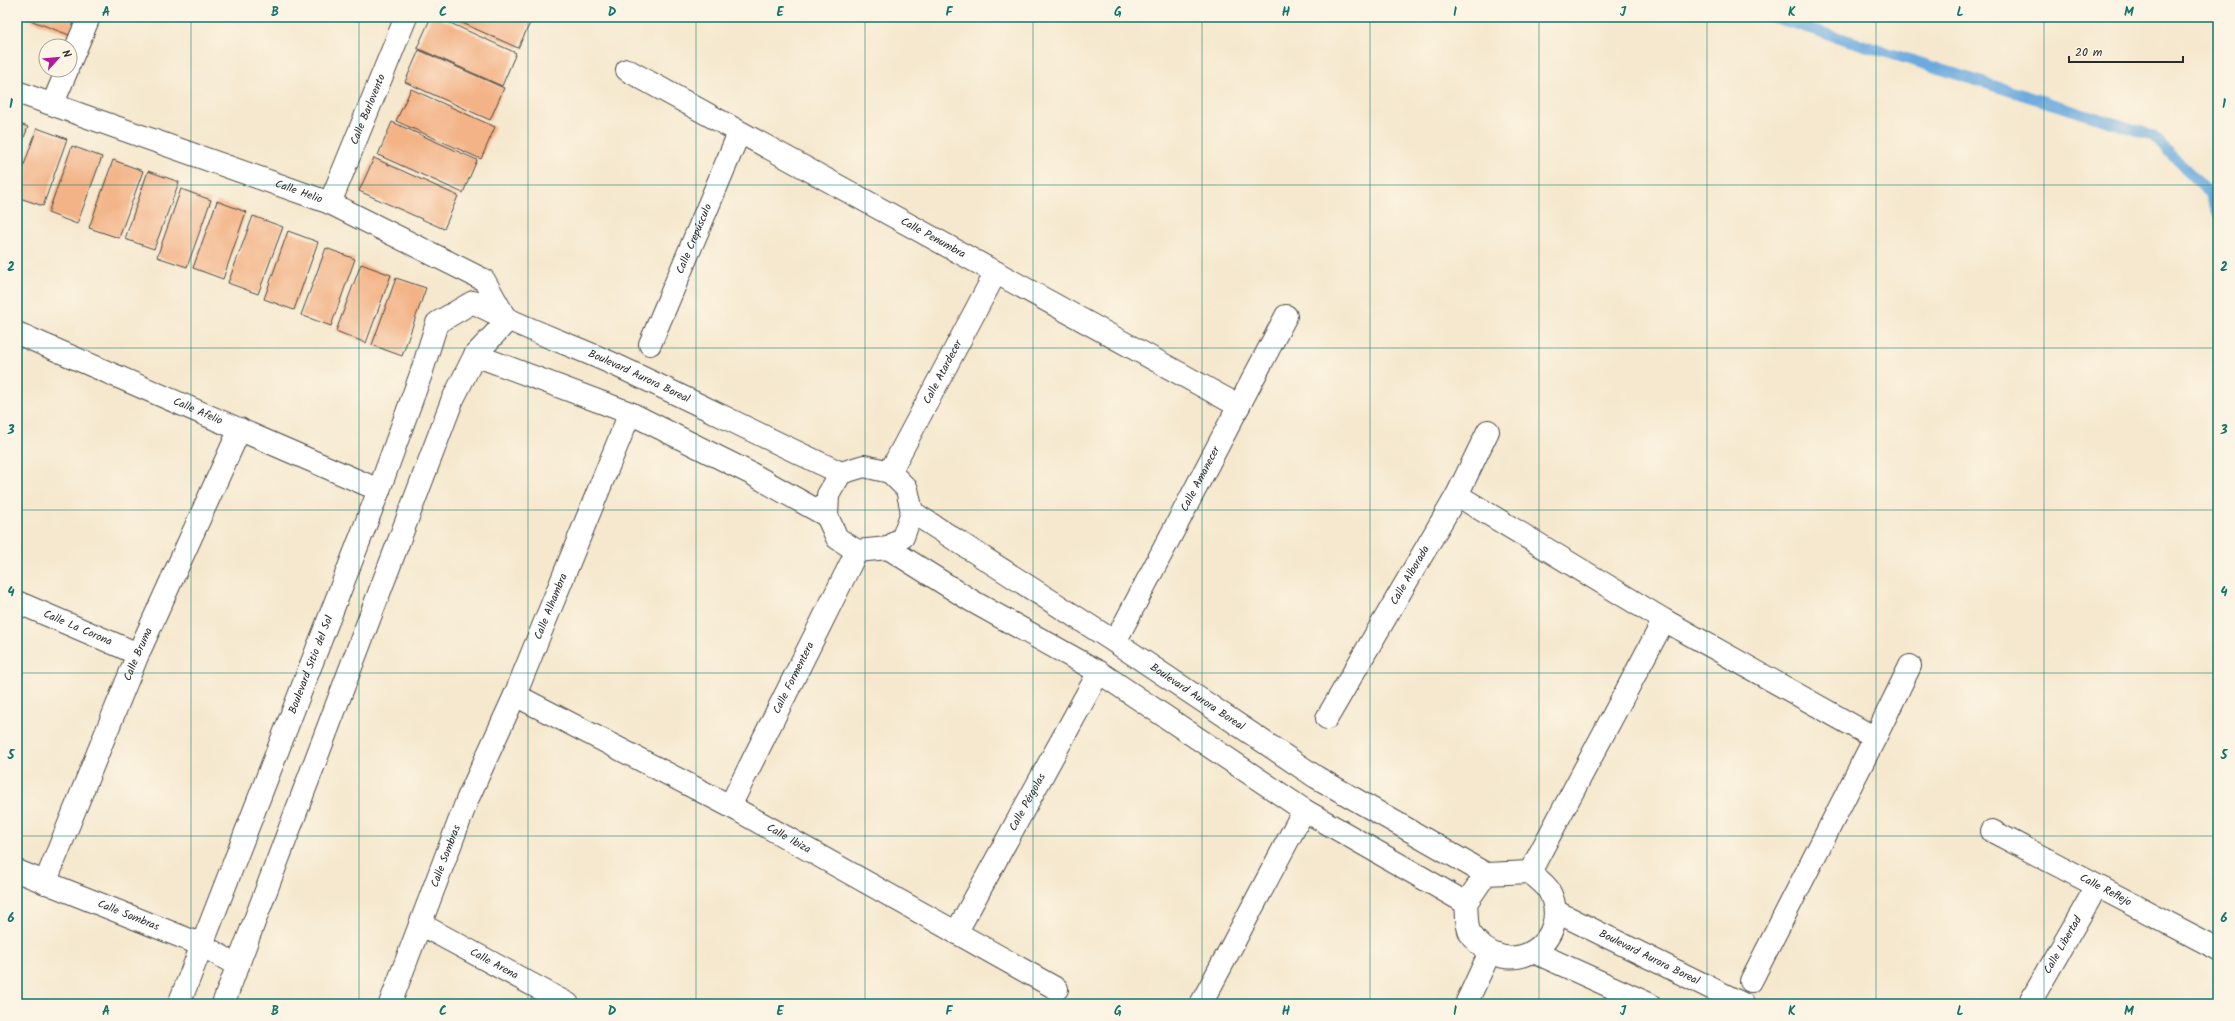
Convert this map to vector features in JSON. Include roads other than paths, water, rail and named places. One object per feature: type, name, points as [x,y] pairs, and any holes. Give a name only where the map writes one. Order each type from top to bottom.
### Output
[{"type":"street","points":[[78,43],[89,17]]},
{"type":"street","name":"Calle Barlovento","points":[[330,203],[406,17]]},
{"type":"street","name":"Calle Penumbra","points":[[627,70],[739,134],[996,272],[1239,406]]},
{"type":"street","points":[[53,103],[64,78]]},
{"type":"street","name":"Calle Helio","points":[[17,92],[53,103],[330,203],[484,280],[507,321]]},
{"type":"street","name":"Calle Crepúsculo","points":[[650,344],[739,134]]},
{"type":"street","name":"Calle Atardecer","points":[[890,472],[996,272]]},
{"type":"street","name":"Boulevard Aurora Boreal","points":[[437,324],[473,302],[507,321],[600,358],[841,474]]},
{"type":"street","name":"Calle Amanecer","points":[[1115,642],[1286,316]]},
{"type":"street","points":[[223,1004],[452,401],[475,355],[507,321]]},
{"type":"street","name":"Boulevard Sitio del Sol","points":[[178,1004],[379,490],[421,374],[437,324]]},
{"type":"street","name":"Calle Afelio","points":[[17,332],[379,490]]},
{"type":"street","points":[[475,355],[630,413],[752,474],[827,516]]},
{"type":"street","name":"Calle Alhambra","points":[[468,798],[516,695],[630,413]]},
{"type":"street","name":"Calle Bruma","points":[[46,883],[138,654],[240,429]]},
{"type":"street","name":"Calle Alborada","points":[[1327,718],[1457,495],[1488,431]]},
{"type":"street","points":[[864,466],[890,472],[907,489],[912,512],[903,536],[888,548],[857,550],[837,538],[827,516],[828,495],[841,474],[864,466]]},
{"type":"street","points":[[1457,495],[1664,620],[1875,738]]},
{"type":"street","name":"Boulevard Aurora Boreal","points":[[912,512],[1115,642],[1316,776],[1486,874]]},
{"type":"street","points":[[888,548],[972,601],[1099,672],[1304,810],[1466,903]]},
{"type":"street","name":"Calle Formentera","points":[[730,806],[857,550]]},
{"type":"street","name":"Calle La Corona","points":[[17,602],[138,654]]},
{"type":"street","points":[[1530,872],[1664,620]]},
{"type":"street","points":[[1751,981],[1910,666]]},
{"type":"street","name":"Calle Pérgolas","points":[[956,933],[1099,672]]},
{"type":"street","name":"Calle Ibiza","points":[[516,695],[730,806],[1057,989]]},
{"type":"street","name":"Calle Sombras","points":[[390,1004],[468,798]]},
{"type":"street","points":[[1201,1004],[1304,810]]},
{"type":"street","name":"Calle Reflejo","points":[[1992,831],[2218,949]]},
{"type":"street","name":"Calle Sombras","points":[[17,870],[202,945],[238,966]]},
{"type":"street","points":[[1530,872],[1548,888],[1555,911],[1550,934],[1534,952],[1512,958],[1489,954],[1469,932],[1466,903],[1486,874],[1530,872]]},
{"type":"street","name":"Calle Libertad","points":[[2029,1004],[2097,886]]},
{"type":"street","name":"Boulevard Aurora Boreal","points":[[1555,911],[1743,1004]]},
{"type":"street","name":"Calle Arena","points":[[420,924],[568,1004]]},
{"type":"street","points":[[1534,952],[1648,1004]]},
{"type":"street","points":[[1466,1004],[1489,954]]},
{"type":"waterway","points":[[1773,17],[2152,135],[2210,194],[2218,213]]}]
